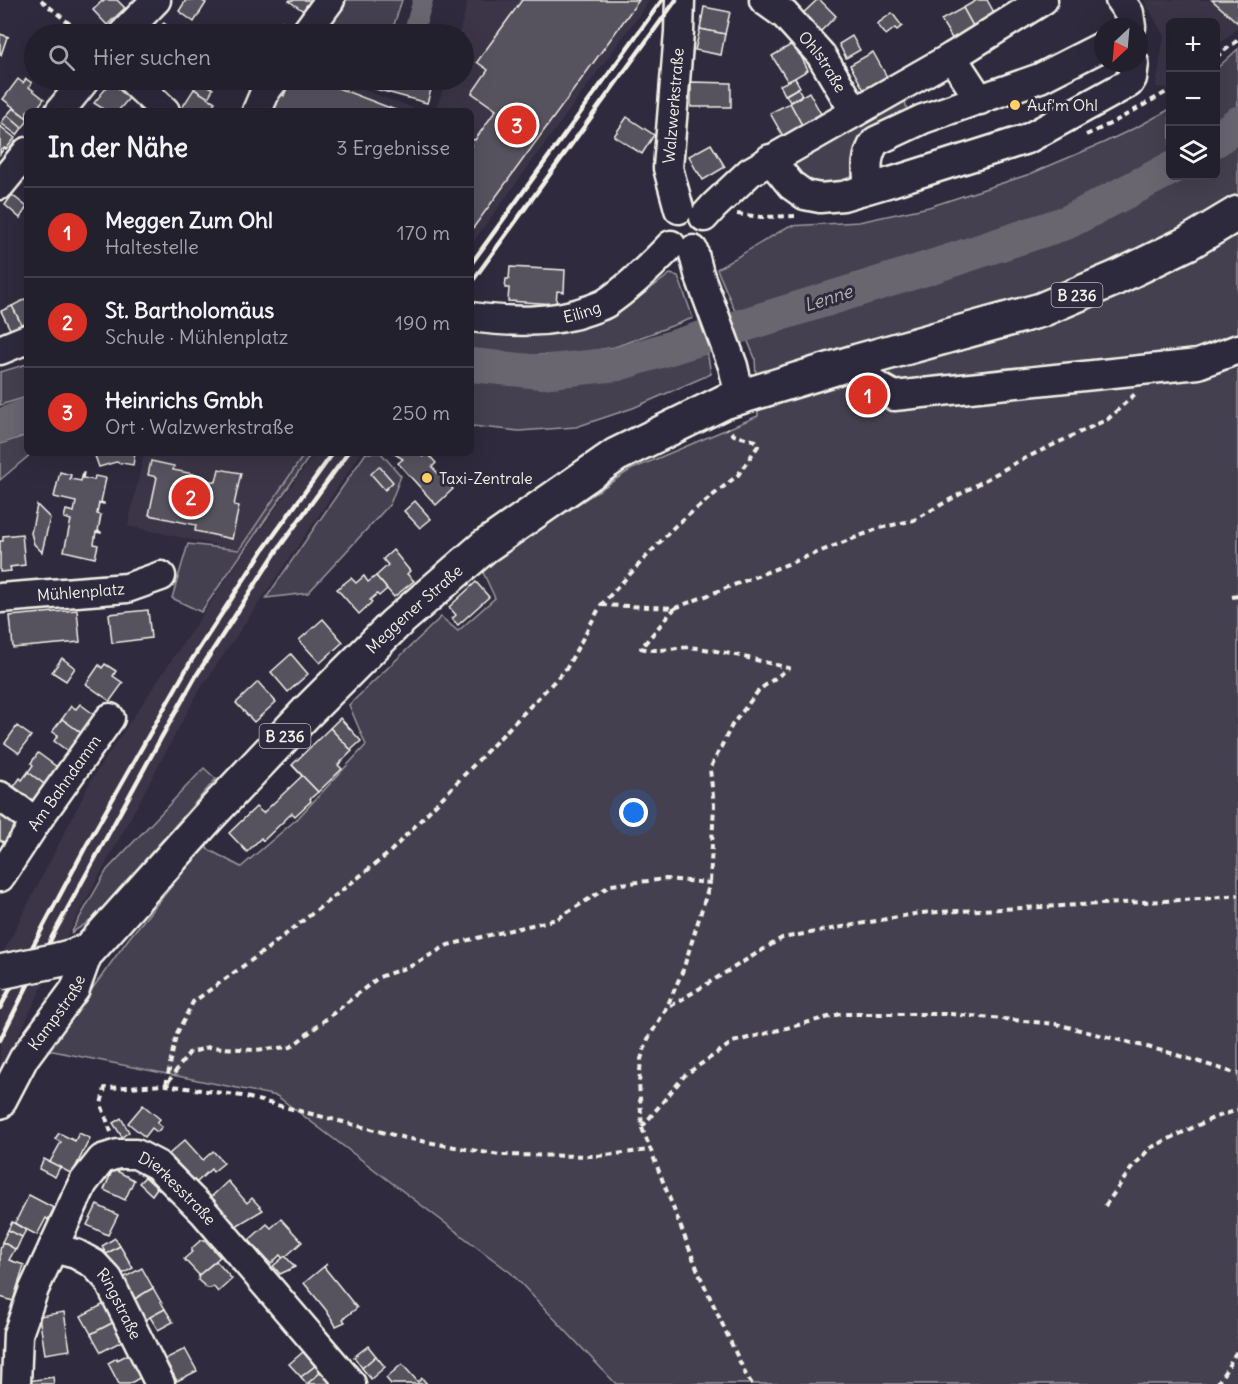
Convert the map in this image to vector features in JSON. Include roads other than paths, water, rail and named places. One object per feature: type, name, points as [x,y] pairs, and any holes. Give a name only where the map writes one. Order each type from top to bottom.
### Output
[{"type":"main road","name":"Meggener Straße","points":[[89,950],[208,817],[307,712],[395,624],[496,538],[615,455],[728,402],[858,361],[1041,310],[1114,279],[1188,243],[1238,213]]},
{"type":"main road","points":[[0,972],[58,960],[89,950]]},
{"type":"street","points":[[133,24],[156,0]]},
{"type":"street","points":[[312,24],[330,0]]},
{"type":"street","name":"Walzwerkstraße","points":[[680,0],[668,168],[692,213]]},
{"type":"street","points":[[728,402],[733,366],[687,256],[664,234],[665,221],[669,215],[692,213],[770,159],[952,57],[1043,0]]},
{"type":"street","points":[[1120,0],[1129,13],[1129,18]]},
{"type":"street","name":"Ohlstraße","points":[[783,5],[821,56],[855,112]]},
{"type":"street","points":[[869,188],[867,161],[870,148],[876,141],[923,119],[1040,78],[1094,51]]},
{"type":"street","points":[[952,57],[980,100]]},
{"type":"street","points":[[770,159],[791,185],[806,195],[820,198],[843,196],[1027,139],[1129,83],[1133,72]]},
{"type":"street","points":[[62,108],[77,90]]},
{"type":"street","points":[[143,90],[162,108]]},
{"type":"street","points":[[258,108],[266,90]]},
{"type":"street","points":[[0,185],[24,156]]},
{"type":"street","points":[[687,256],[706,236],[706,223],[692,213]]},
{"type":"street","name":"Eiling","points":[[474,317],[530,321],[572,316],[604,304],[641,275],[687,256]]},
{"type":"street","points":[[0,350],[24,340]]},
{"type":"street","points":[[1198,364],[1238,349]]},
{"type":"street","points":[[858,361],[868,381],[894,396],[1198,364],[1238,369]]},
{"type":"street","name":"Mühlenplatz","points":[[0,598],[127,588],[161,576]]},
{"type":"street","name":"Am Bahndamm","points":[[0,877],[110,718]]},
{"type":"street","points":[[0,796],[36,822]]},
{"type":"street","name":"Kampstraße","points":[[0,1104],[24,1058],[75,989],[89,950]]},
{"type":"street","name":"Dierkesstraße","points":[[16,1384],[18,1334],[34,1289],[83,1183],[102,1159],[118,1154],[136,1154],[157,1165],[203,1211],[351,1384]]},
{"type":"street","name":"Ringstraße","points":[[53,1248],[76,1254],[94,1264],[108,1279],[160,1384]]},
{"type":"waterway","points":[[416,24],[423,0]]},
{"type":"waterway","name":"Lenne","points":[[1220,137],[1238,123]]},
{"type":"waterway","name":"Lenne","points":[[474,365],[541,372],[618,364],[1068,222],[1166,171]]},
{"type":"waterway","name":"Lenne","points":[[0,426],[24,416]]},
{"type":"railway","points":[[474,260],[662,0]]},
{"type":"railway","points":[[474,279],[676,0]]},
{"type":"railway","points":[[0,1008],[86,846],[191,661],[263,550],[331,456]]},
{"type":"railway","points":[[0,1040],[53,935],[196,676],[278,549],[346,456]]},
{"type":"place","name":"Auf'm Ohl","points":[[1015,105]]},
{"type":"place","name":"Heinrichs Gmbh","points":[[517,125]]},
{"type":"place","name":"Meggen Zum Ohl","points":[[868,395]]},
{"type":"place","name":"Taxi-Zentrale","points":[[427,478]]},
{"type":"place","name":"St. Bartholomäus","points":[[191,497]]}]
